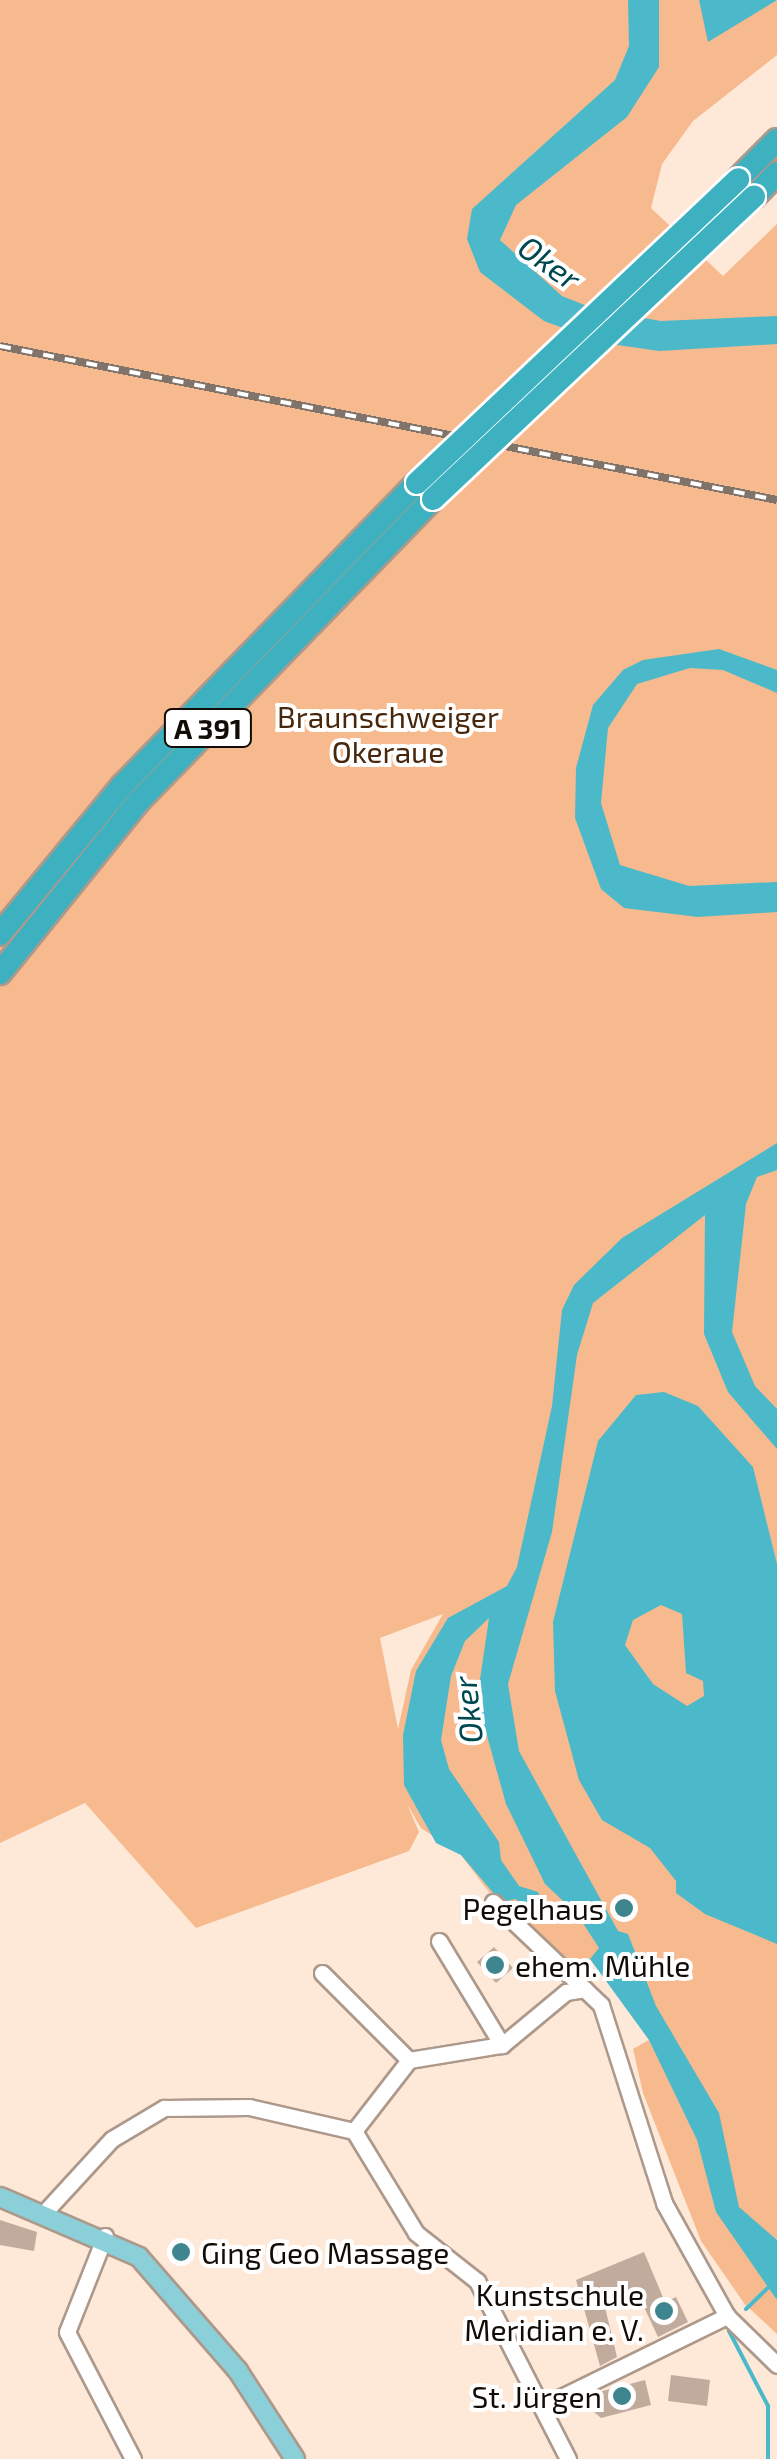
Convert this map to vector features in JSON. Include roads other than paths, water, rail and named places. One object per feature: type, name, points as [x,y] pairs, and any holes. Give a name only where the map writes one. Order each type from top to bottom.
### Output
[{"type":"highway","name":"A 391","points":[[0,972],[138,802],[293,639],[746,188],[777,140]]},
{"type":"highway","name":"A 391","points":[[0,934],[122,786],[277,622],[746,188],[777,174]]},
{"type":"main road","points":[[0,2197],[105,2236],[139,2257],[186,2306],[295,2459]]},
{"type":"street","points":[[493,1902],[585,1989],[609,2019],[664,2203],[727,2316],[777,2364]]},
{"type":"street","points":[[439,1941],[502,2044]]},
{"type":"street","points":[[322,1974],[410,2060]]},
{"type":"street","points":[[354,2131],[410,2060],[502,2044],[566,1992],[585,1989]]},
{"type":"street","points":[[42,2214],[112,2139],[164,2108],[249,2107],[354,2131],[372,2150],[416,2233],[477,2282],[545,2405],[568,2459]]},
{"type":"street","points":[[105,2236],[68,2332],[133,2459]]},
{"type":"street","points":[[545,2405],[727,2316]]},
{"type":"water","points":[[628,0],[659,0],[659,67],[627,117],[516,205],[500,240],[562,296],[597,310],[661,321],[777,316],[777,344],[659,351],[604,343],[544,321],[480,272],[467,239],[472,209],[615,80],[629,46]]},
{"type":"water","points":[[699,0],[777,0],[708,42]]},
{"type":"water","points":[[719,649],[777,670],[777,693],[723,670],[690,668],[637,684],[608,728],[601,803],[620,865],[689,886],[777,882],[777,912],[698,917],[624,908],[601,889],[575,818],[576,768],[593,705],[623,670],[643,660]]},
{"type":"water","points":[[777,1143],[777,1170],[757,1177],[746,1204],[732,1332],[755,1386],[777,1409],[777,1449],[728,1392],[704,1334],[705,1215],[593,1303],[577,1355],[552,1532],[508,1684],[519,1751],[618,1931],[628,1934],[656,2006],[719,2113],[739,2207],[777,2240],[777,2300],[716,2212],[697,2140],[649,2040],[590,1959],[599,1948],[577,1914],[545,1884],[506,1804],[477,1700],[489,1618],[465,1641],[451,1676],[441,1740],[449,1769],[499,1842],[501,1860],[519,1886],[538,1892],[546,1912],[534,1921],[516,1899],[501,1902],[461,1855],[436,1843],[404,1785],[403,1735],[416,1671],[448,1618],[507,1586],[517,1567],[552,1406],[562,1310],[574,1285],[622,1238]]},
{"type":"water","points":[[664,1392],[698,1406],[753,1467],[777,1564],[777,1944],[705,1914],[676,1893],[676,1881],[650,1848],[602,1820],[579,1780],[555,1691],[553,1622],[598,1441],[636,1395]],"holes":[[[661,1605],[682,1614],[686,1673],[703,1681],[704,1696],[687,1706],[653,1684],[625,1645],[633,1620]]]},
{"type":"waterway","points":[[746,2309],[768,2288]]},
{"type":"waterway","points":[[729,2331],[768,2406],[768,2459]]},
{"type":"railway","points":[[0,346],[777,500]]},
{"type":"place","name":"Pegelhaus","points":[[624,1908]]},
{"type":"place","name":"ehem. Mühle","points":[[495,1965]]},
{"type":"place","name":"Ging Geo Massage","points":[[181,2252]]},
{"type":"place","name":"Kunstschule Meridian e. V.","points":[[664,2311]]},
{"type":"place","name":"St. Jürgen","points":[[622,2396]]},
{"type":"water label","name":"Oker","points":[[550,262]]},
{"type":"water label","name":"Oker","points":[[467,1710]]},
{"type":"park label","name":"Braunschweiger Okeraue","points":[[388,733]]}]
